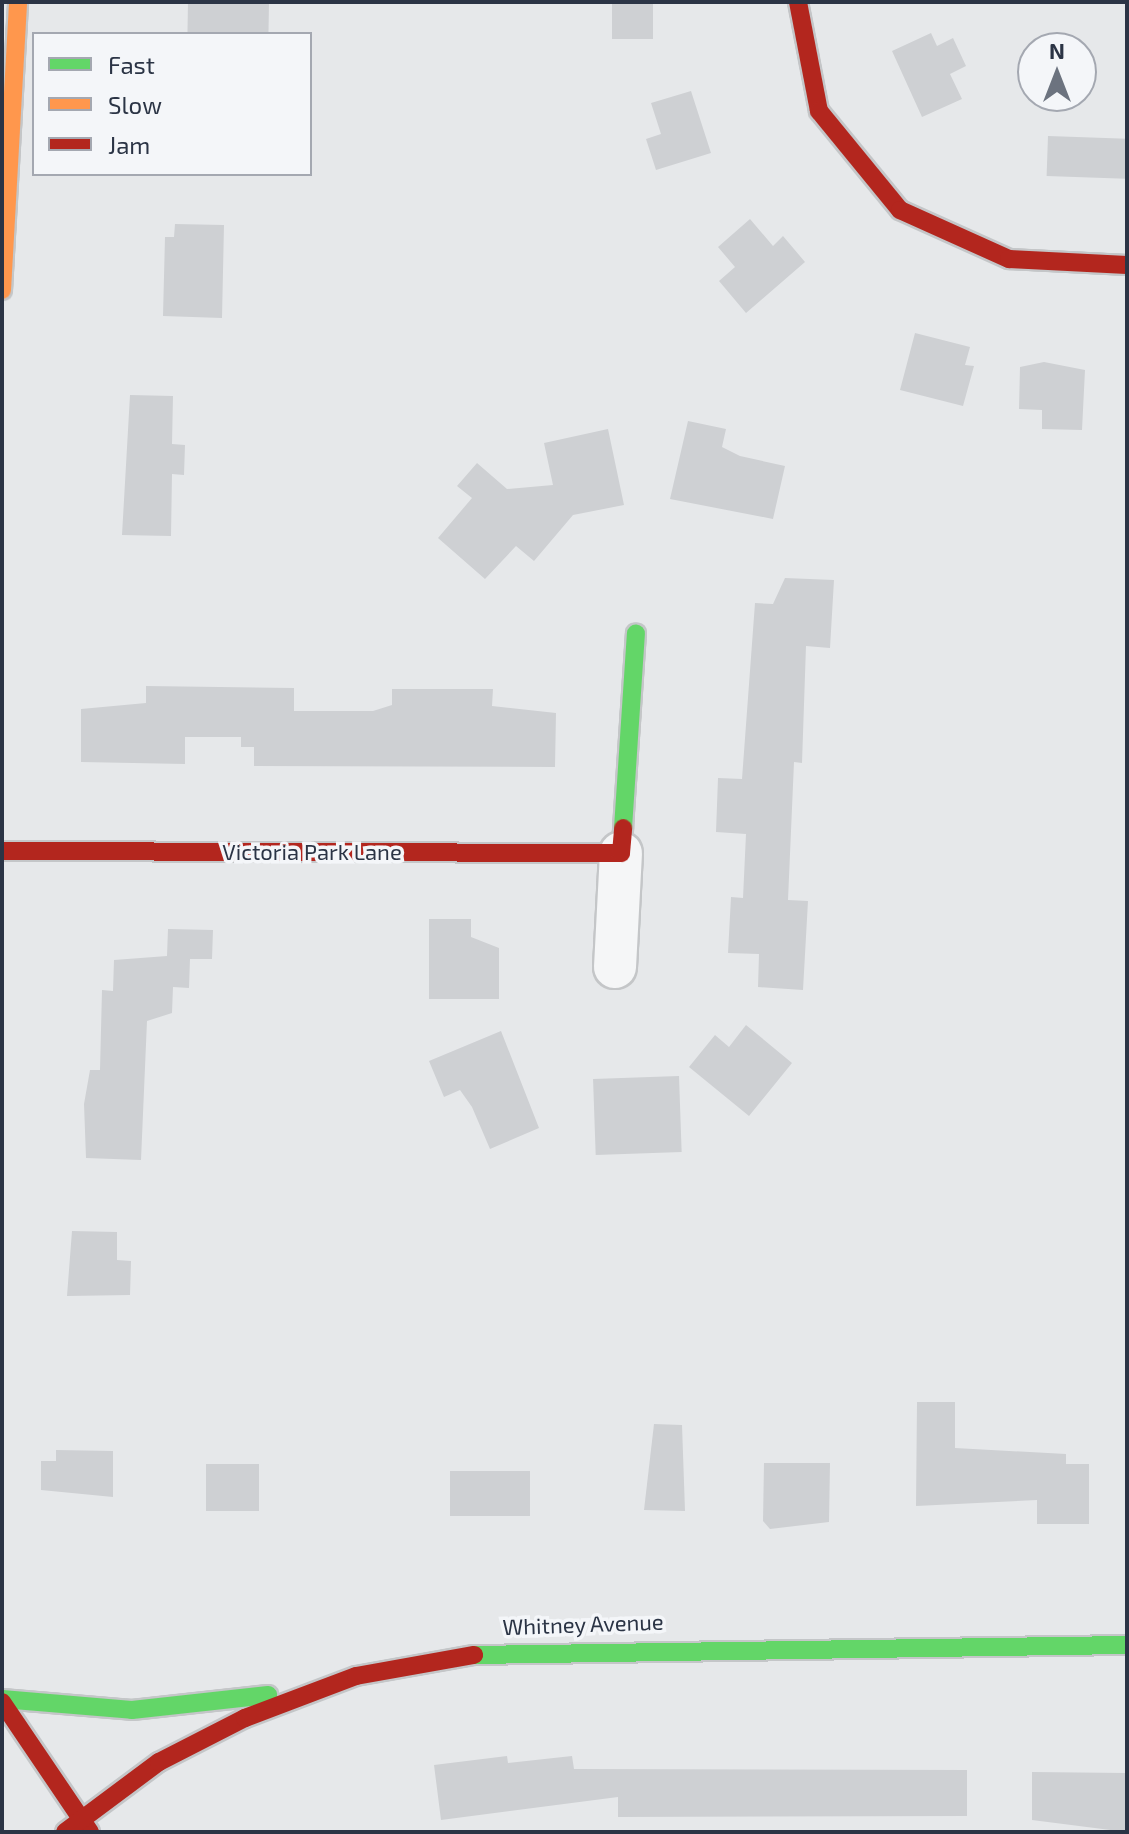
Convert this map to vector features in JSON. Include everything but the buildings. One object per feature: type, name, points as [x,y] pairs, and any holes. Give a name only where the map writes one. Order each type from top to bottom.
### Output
[{"type":"street","points":[[2,290],[18,2]]},
{"type":"street","points":[[798,2],[819,111],[900,210],[1009,259],[1127,265]]},
{"type":"street","points":[[615,967],[636,633]]},
{"type":"street","name":"Victoria Park Lane","points":[[2,851],[621,853]]},
{"type":"street","name":"Whitney Avenue","points":[[65,1832],[85,1825],[159,1762],[318,1690],[505,1649],[1127,1645]]},
{"type":"street","points":[[2,1700],[132,1710],[318,1690]]},
{"type":"street","points":[[2,1700],[85,1825]]},
{"type":"traffic: fast","points":[[623,828],[636,633]]},
{"type":"traffic: fast","points":[[474,1655],[1127,1645]]},
{"type":"traffic: fast","points":[[2,1699],[132,1710],[268,1695]]},
{"type":"traffic: slow","points":[[2,290],[18,2]]},
{"type":"traffic: jam","points":[[798,2],[819,111],[900,210],[1009,259],[1127,265]]},
{"type":"traffic: jam","points":[[2,851],[621,853],[623,828]]},
{"type":"traffic: jam","points":[[65,1832],[159,1762],[245,1718],[356,1676],[474,1655]]},
{"type":"traffic: jam","points":[[2,1702],[90,1832]]}]
